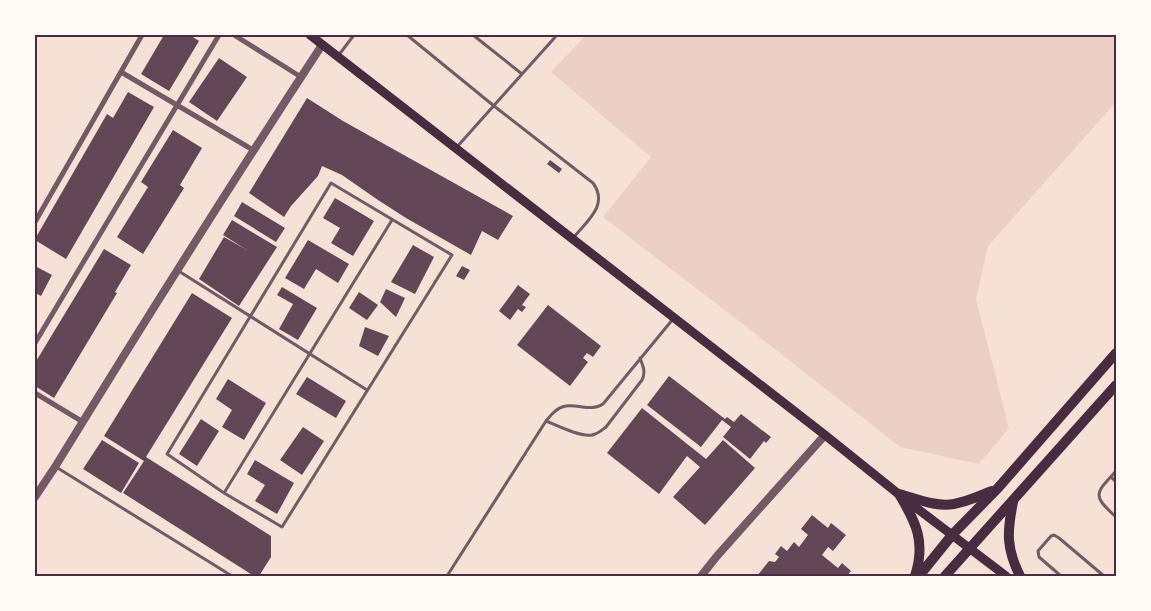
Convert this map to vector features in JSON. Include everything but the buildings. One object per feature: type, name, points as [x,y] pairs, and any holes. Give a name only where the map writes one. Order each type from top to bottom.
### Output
[{"type":"main road","points":[[310,35],[1006,576]]},
{"type":"main road","points":[[917,576],[952,535],[998,488],[1116,353]]},
{"type":"main road","points":[[945,576],[1116,385]]},
{"type":"main road","points":[[899,494],[930,503],[952,505],[998,488]]},
{"type":"main road","points":[[899,494],[912,516],[918,532],[920,547],[917,576]]},
{"type":"main road","points":[[1013,500],[1008,528],[1009,546],[1012,559],[1020,576]]},
{"type":"street","points":[[35,222],[142,35]]},
{"type":"street","points":[[35,343],[219,35]]},
{"type":"street","points":[[234,35],[301,77]]},
{"type":"street","points":[[35,497],[253,150],[322,45]]},
{"type":"street","points":[[121,72],[253,150]]},
{"type":"street","points":[[35,394],[83,422]]},
{"type":"street","points":[[701,576],[825,435]]},
{"type":"lane","points":[[338,57],[354,35]]},
{"type":"lane","points":[[407,35],[593,184],[600,196],[597,208],[572,240]]},
{"type":"lane","points":[[473,35],[522,74]]},
{"type":"lane","points":[[456,148],[555,36]]},
{"type":"lane","points":[[330,183],[452,255],[282,528],[224,493],[167,454],[250,316],[330,183]]},
{"type":"lane","points":[[224,493],[392,220]]},
{"type":"lane","points":[[177,270],[367,390]]},
{"type":"lane","points":[[447,576],[546,421],[556,410],[566,406],[593,408],[598,407],[608,399],[674,318]]},
{"type":"lane","points":[[546,421],[583,434],[592,435],[599,432],[606,427],[642,380],[645,374],[640,358]]},
{"type":"lane","points":[[55,466],[232,576]]},
{"type":"lane","points":[[1116,471],[1098,493],[1102,505],[1116,517]]},
{"type":"lane","points":[[1111,477],[1116,482]]},
{"type":"lane","points":[[1061,576],[1038,554],[1038,551],[1054,535],[1104,576]]},
{"type":"shaded area","points":[[586,35],[1116,35],[1116,102],[988,246],[976,299],[1009,428],[979,464],[900,447],[603,217],[651,157],[551,72]]}]
